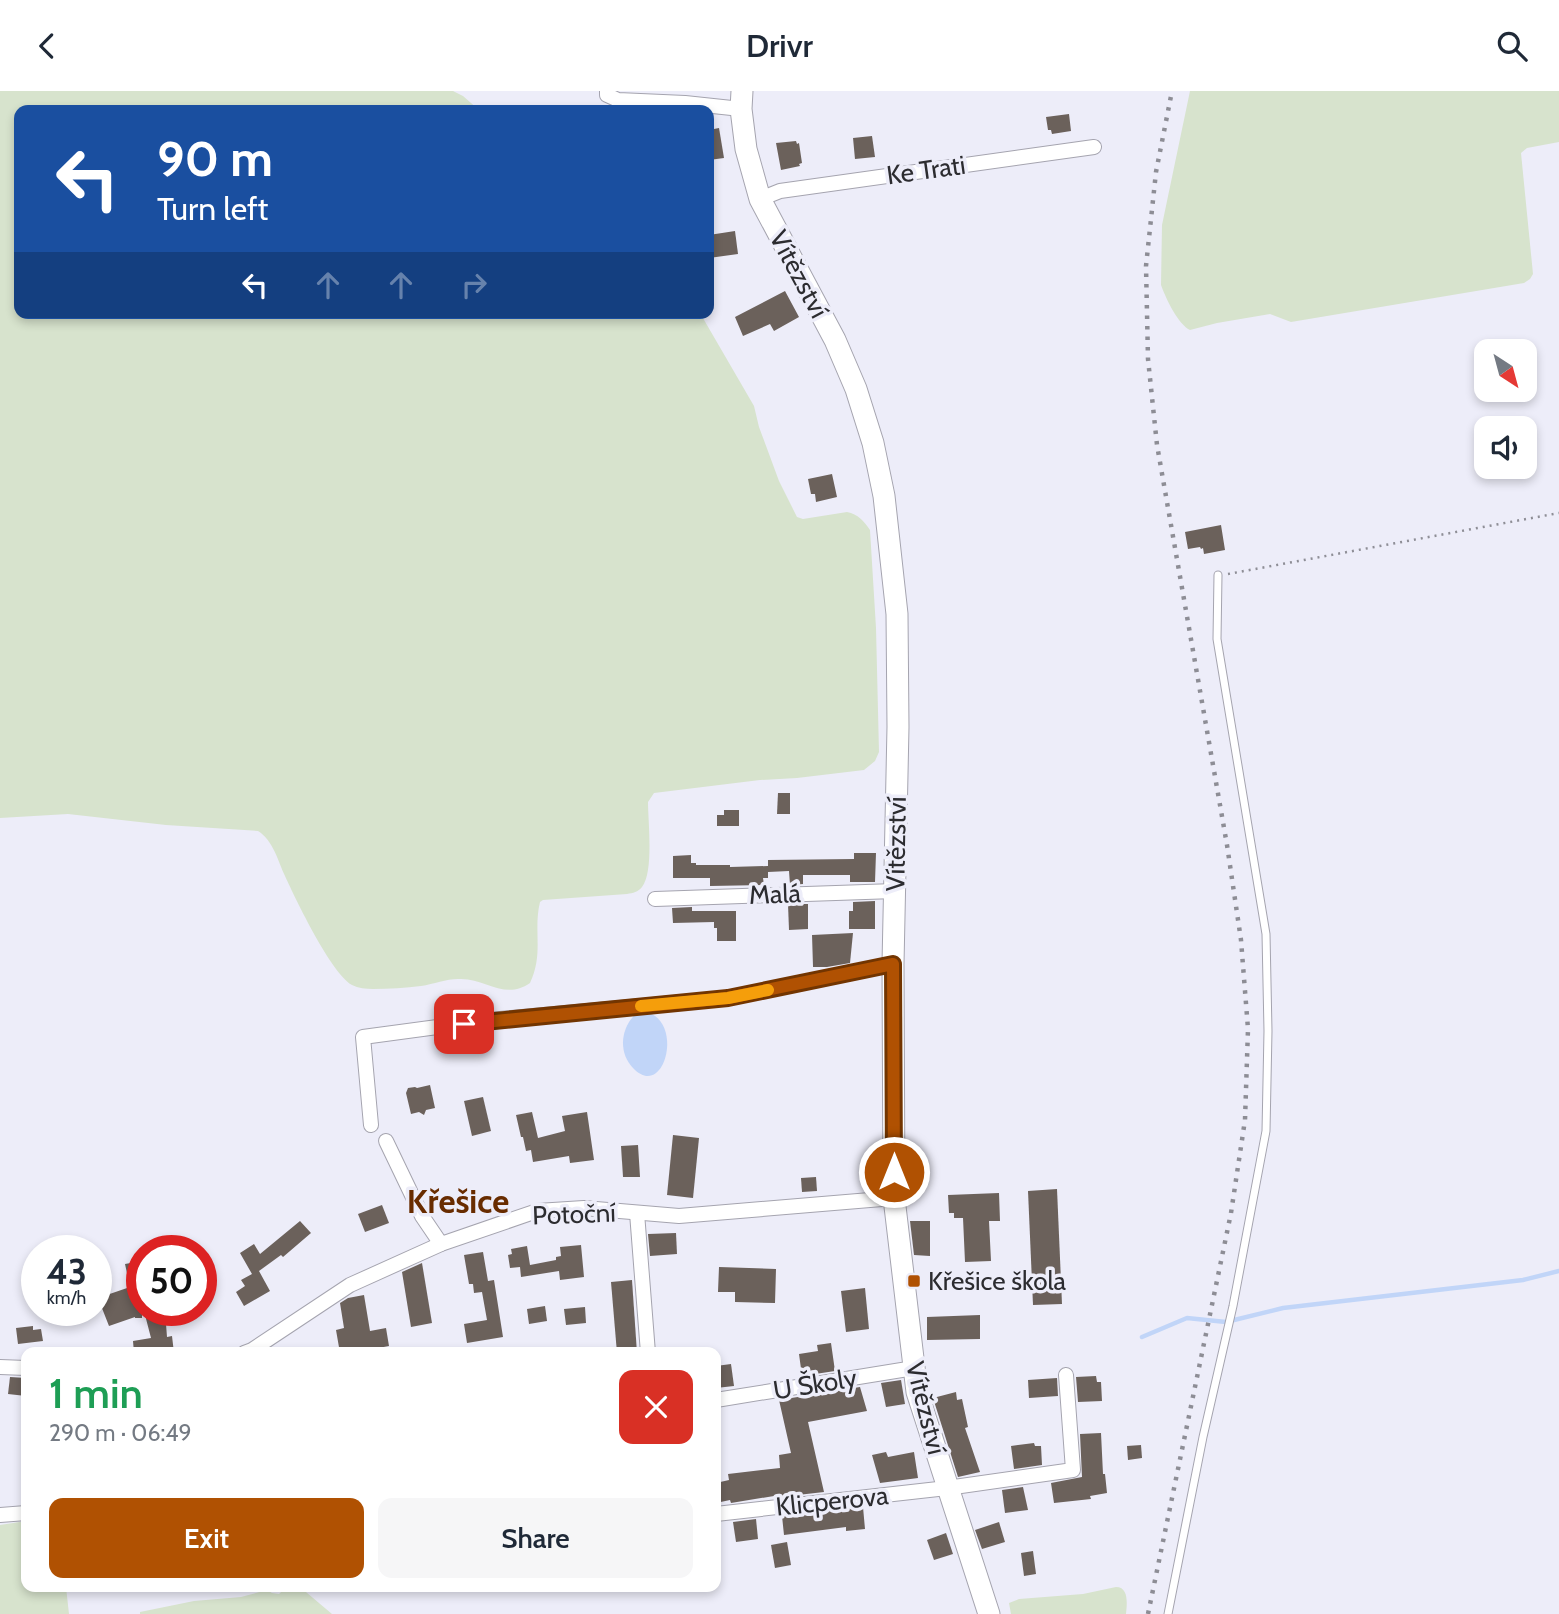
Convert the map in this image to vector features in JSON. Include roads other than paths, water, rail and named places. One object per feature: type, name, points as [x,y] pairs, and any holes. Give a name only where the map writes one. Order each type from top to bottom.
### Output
[{"type":"main road","name":"Vítězství","points":[[741,100],[746,149],[760,199],[835,340],[856,389],[873,443],[884,496],[897,614],[898,727],[893,964],[894,1198],[917,1392],[989,1614]]},
{"type":"street","points":[[607,91],[607,95],[618,100],[685,103],[741,100]]},
{"type":"street","name":"Ke Trati","points":[[760,199],[780,191],[1094,147]]},
{"type":"street","name":"Malá","points":[[655,899],[895,891]]},
{"type":"street","points":[[371,1125],[363,1037],[489,1020],[728,998],[893,964]]},
{"type":"street","points":[[386,1141],[422,1216],[441,1244]]},
{"type":"street","name":"Potoční","points":[[257,1347],[350,1285],[441,1244],[537,1211],[584,1208],[679,1216],[894,1198]]},
{"type":"street","points":[[637,1213],[648,1347]]},
{"type":"street","points":[[0,1367],[21,1368]]},
{"type":"street","name":"U Školy","points":[[721,1399],[914,1368]]},
{"type":"street","name":"Klicperova","points":[[721,1513],[947,1488],[1073,1470],[1066,1375]]},
{"type":"street","points":[[0,1515],[21,1513]]},
{"type":"lane","points":[[1168,1614],[1203,1437],[1233,1306],[1266,1131],[1266,934],[1217,639],[1218,575]]},
{"type":"water","points":[[639,1011],[654,1015],[663,1025],[667,1039],[662,1066],[655,1074],[645,1076],[633,1068],[623,1046],[628,1023]]},
{"type":"waterway","points":[[1142,1337],[1187,1318],[1226,1322],[1283,1308],[1523,1280],[1559,1271]]},
{"type":"railway","points":[[1148,1614],[1231,1213],[1245,1120],[1248,1029],[1241,940],[1227,845],[1157,445],[1148,359],[1146,266],[1156,172],[1172,91]]},
{"type":"place","name":"Křešice škola","points":[[914,1281]]},
{"type":"district","name":"Křešice","points":[[458,1201]]}]
